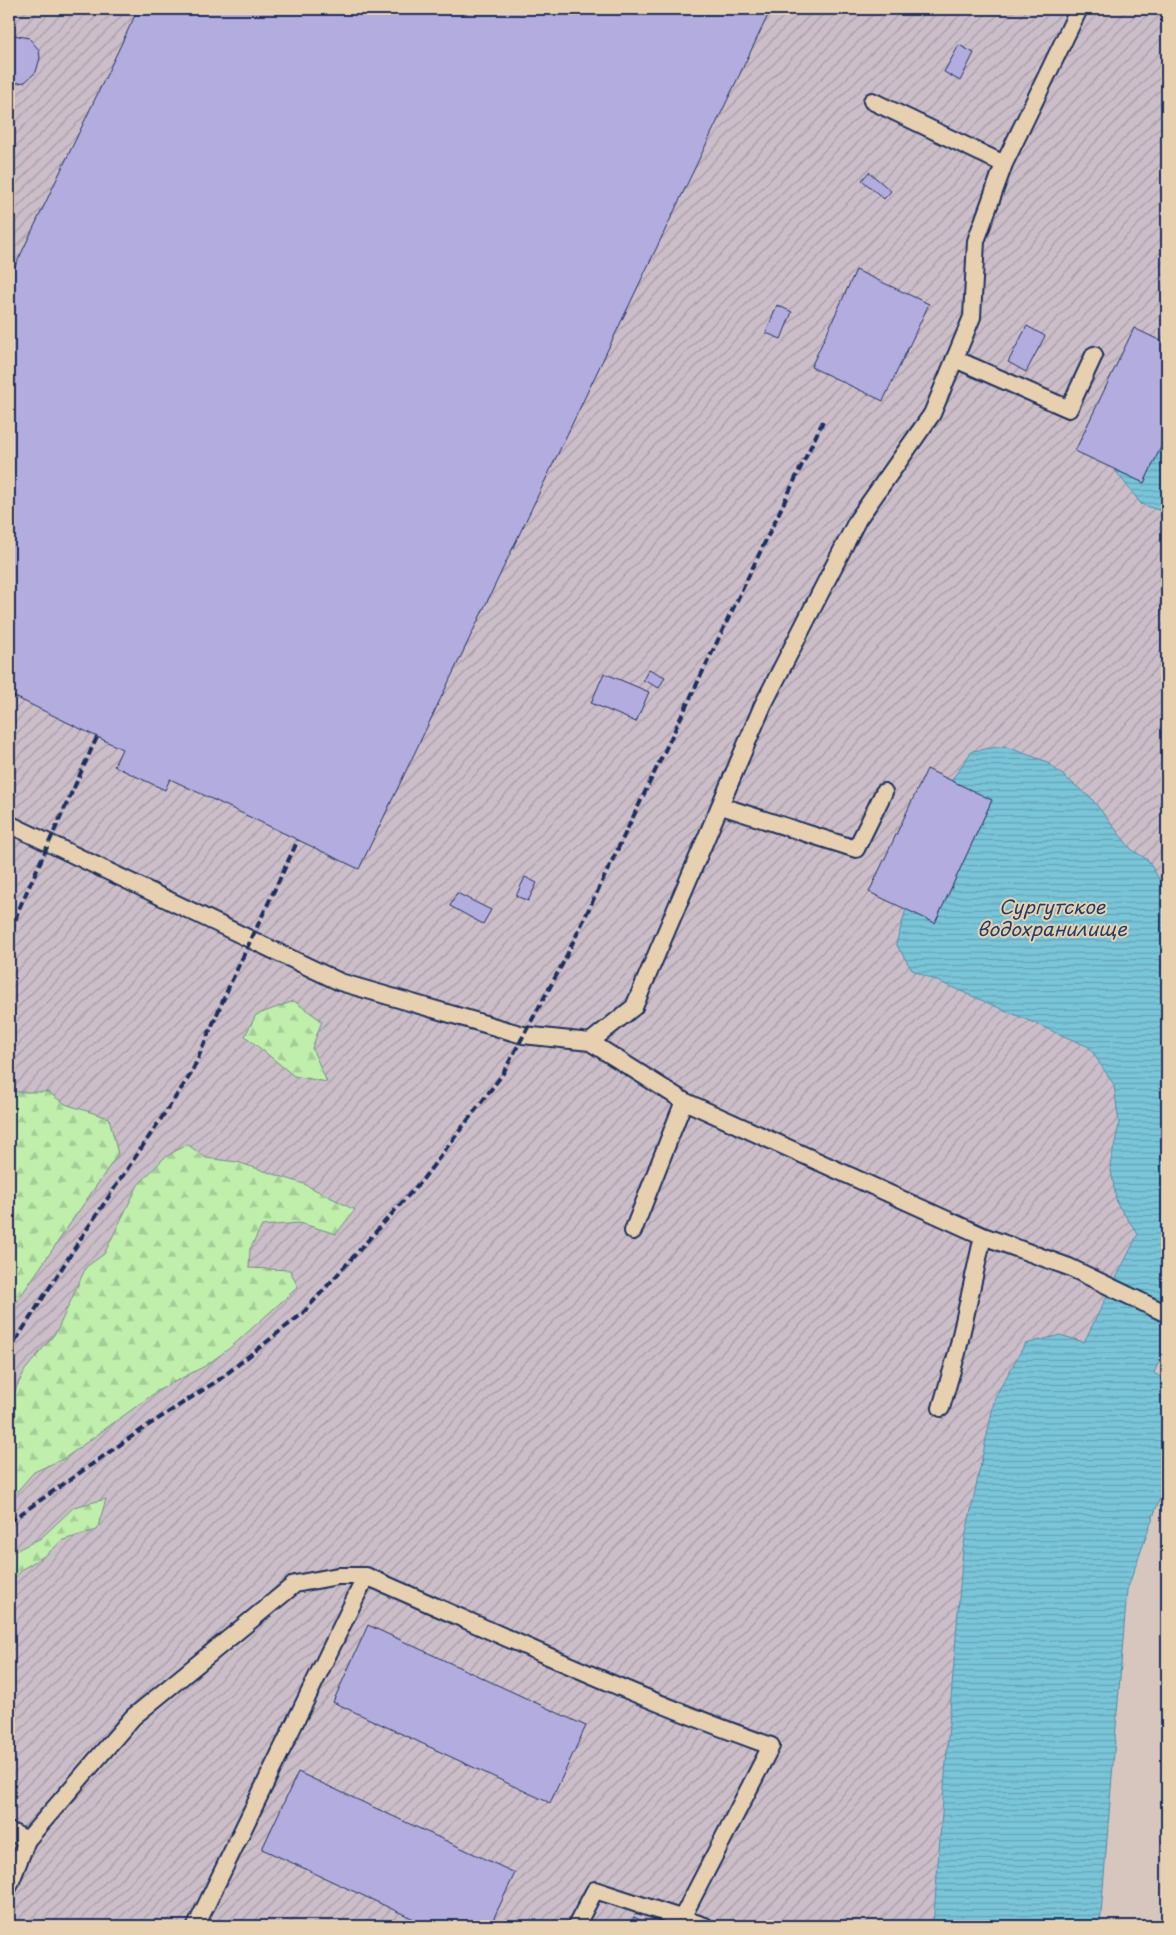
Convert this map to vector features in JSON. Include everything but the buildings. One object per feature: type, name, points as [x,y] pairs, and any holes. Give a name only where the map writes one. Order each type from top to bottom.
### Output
[{"type":"lane","points":[[590,1042],[634,1007],[763,705],[858,519],[932,414],[972,317],[976,241],[1004,164],[1079,9]]},
{"type":"lane","points":[[872,101],[1004,164]]},
{"type":"lane","points":[[955,360],[1070,409],[1094,355]]},
{"type":"lane","points":[[721,806],[856,849],[884,792]]},
{"type":"lane","points":[[9,824],[340,982],[523,1035],[590,1042],[684,1101],[983,1236],[1069,1267],[1167,1314]]},
{"type":"lane","points":[[633,1231],[684,1101]]},
{"type":"lane","points":[[940,1408],[957,1353],[983,1236]]},
{"type":"lane","points":[[9,1886],[27,1840],[133,1717],[295,1584],[338,1576],[366,1576],[640,1695],[771,1746],[682,1918]]},
{"type":"lane","points":[[196,1926],[366,1576]]},
{"type":"lane","points":[[9,1831],[27,1840]]},
{"type":"lane","points":[[576,1926],[595,1890],[705,1926]]},
{"type":"shaded area","points":[[9,9],[1167,9],[1167,337],[1163,341],[1167,344],[1167,434],[1144,483],[1116,471],[1141,503],[1167,513],[1167,893],[1148,860],[1131,849],[1091,798],[992,800],[912,970],[1089,1047],[1114,1085],[1119,1124],[1110,1165],[1117,1204],[1138,1233],[1084,1343],[1060,1335],[995,1397],[963,1548],[933,1926],[9,1926]]},
{"type":"green space","points":[[294,1001],[322,1021],[312,1048],[327,1082],[294,1076],[245,1036],[256,1015]]},
{"type":"green space","points":[[15,1092],[48,1092],[65,1104],[109,1118],[118,1154],[9,1313],[9,1095]]},
{"type":"green space","points":[[187,1144],[206,1158],[237,1162],[304,1184],[355,1210],[336,1234],[300,1223],[262,1226],[250,1249],[249,1268],[290,1270],[298,1287],[230,1348],[205,1366],[159,1390],[65,1458],[34,1472],[13,1496],[9,1497],[9,1403],[25,1370],[57,1331],[86,1267],[104,1254],[138,1185],[164,1158]]},
{"type":"green space","points":[[106,1499],[97,1530],[63,1540],[46,1555],[24,1568],[9,1584],[9,1554],[41,1538],[74,1507]]},
{"type":"water","points":[[1167,434],[1167,513],[1141,504],[1115,470],[1144,483]]},
{"type":"water","name":"Сургутское водохранилище","points":[[1004,746],[1045,761],[1091,798],[1131,849],[1148,860],[1167,893],[1167,1344],[1154,1373],[1167,1381],[1167,1478],[1127,1590],[1100,1926],[933,1926],[963,1548],[995,1397],[1025,1344],[1060,1335],[1084,1342],[1138,1234],[1117,1204],[1110,1165],[1119,1124],[1114,1085],[1089,1047],[912,970],[896,944],[906,909],[935,923],[992,800],[951,781],[972,751]]},
{"type":"railway","points":[[9,1522],[144,1428],[220,1379],[303,1313],[423,1179],[502,1075],[563,963],[824,419]]},
{"type":"railway","points":[[9,943],[18,911],[97,737]]},
{"type":"railway","points":[[9,1351],[83,1235],[191,1074],[231,982],[298,840]]}]
